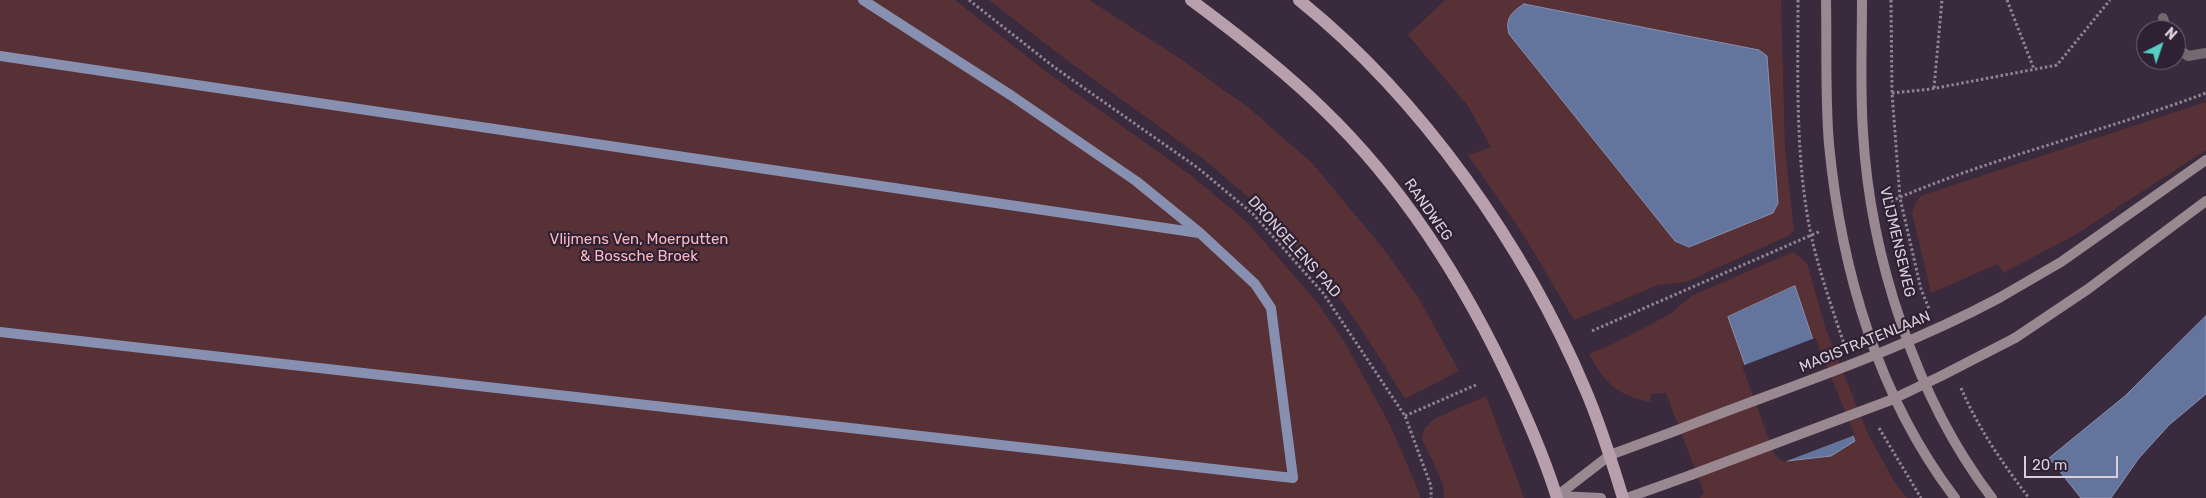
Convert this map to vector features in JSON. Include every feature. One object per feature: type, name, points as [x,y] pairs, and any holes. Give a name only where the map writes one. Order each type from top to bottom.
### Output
[{"type":"main road","name":"RANDWEG","points":[[1191,0],[1279,70],[1323,109],[1371,160],[1410,211],[1454,277],[1497,352],[1530,424],[1557,497]]},
{"type":"main road","points":[[1299,0],[1364,59],[1393,90],[1421,121],[1472,186],[1512,248],[1550,316],[1586,390],[1625,498],[1891,400],[1941,376],[2014,338],[2088,289],[2206,201]]},
{"type":"main road","points":[[1826,0],[1829,143],[1840,224],[1857,297],[1873,348],[1889,386],[1928,459],[1955,498]]},
{"type":"main road","name":"VLIJMENSEWEG","points":[[1862,0],[1863,131],[1866,170],[1872,210],[1893,298],[1935,404],[1958,448],[1992,498]]},
{"type":"main road","name":"MAGISTRATENLAAN","points":[[1557,497],[1610,455],[1889,349],[1945,326],[1999,298],[2061,262],[2206,160]]},
{"type":"main road","points":[[1557,497],[1601,498]]},
{"type":"lane","points":[[2186,55],[2206,53]]},
{"type":"path","name":"DRONGELENS PAD","points":[[969,0],[1054,67],[1198,168],[1253,214],[1323,293],[1405,416],[1431,486],[1431,498]]},
{"type":"path","points":[[1592,331],[1811,234],[1803,183],[1798,114],[1798,0]]},
{"type":"path","name":"VLIJMENSEWEG","points":[[1891,0],[1892,93],[1900,198],[1930,184],[2154,113],[2206,93]]},
{"type":"path","points":[[1934,88],[1942,0]]},
{"type":"path","points":[[2007,0],[2034,69]]},
{"type":"path","points":[[1892,93],[1934,88],[2057,65],[2110,0]]},
{"type":"path","points":[[1405,416],[1476,385]]},
{"type":"green space","name":"Vlijmens Ven, Moerputten & Bossche Broek","points":[[0,0],[955,0],[1048,73],[1193,177],[1248,223],[1317,302],[1345,343],[1390,425],[1420,498],[0,498]]},
{"type":"green space","points":[[989,0],[1089,0],[1179,58],[1249,108],[1312,163],[1382,247],[1418,297],[1459,371],[1405,399],[1366,336],[1332,287],[1260,207],[1205,160],[1060,55]]},
{"type":"green space","points":[[1445,0],[1781,0],[1785,150],[1794,231],[1788,236],[1686,282],[1658,285],[1574,320],[1523,234],[1468,155],[1491,147],[1468,106],[1408,35]],"holes":[[[1773,213],[1689,247],[1675,241]]]},
{"type":"green space","points":[[2206,102],[2206,150],[2075,235],[2003,273],[1998,264],[1931,293],[1912,213],[1917,200],[1923,195]]},
{"type":"green space","points":[[1793,252],[1807,263],[1825,327],[1868,434],[1894,481],[1907,498],[1700,498],[1704,493],[1666,393],[1650,394],[1651,402],[1621,392],[1613,387],[1601,373],[1589,354],[1619,341],[1670,314],[1691,296]],"holes":[[[1795,286],[1812,337],[1728,317]]]},
{"type":"green space","points":[[1486,396],[1524,498],[1444,498],[1443,484],[1422,439],[1424,429],[1434,419]]},
{"type":"water","points":[[1524,4],[1759,50],[1767,56],[1778,203],[1773,213],[1689,247],[1675,241],[1509,34],[1508,24],[1510,16]]},
{"type":"water","points":[[1795,286],[1812,337],[1855,441],[1831,456],[1787,461],[1777,455],[1728,317]]},
{"type":"water","points":[[2206,316],[2206,394],[2169,425],[2139,458],[2111,498],[2081,498],[2049,458],[2125,396]]},
{"type":"pier","points":[[1815,338],[1855,435],[1784,462],[1775,456],[1742,366]]},
{"type":"waterway","points":[[0,332],[1293,478],[1271,308],[1255,284],[1200,233],[1136,181],[1012,96],[863,0]]},
{"type":"waterway","points":[[0,56],[1199,233]]}]
